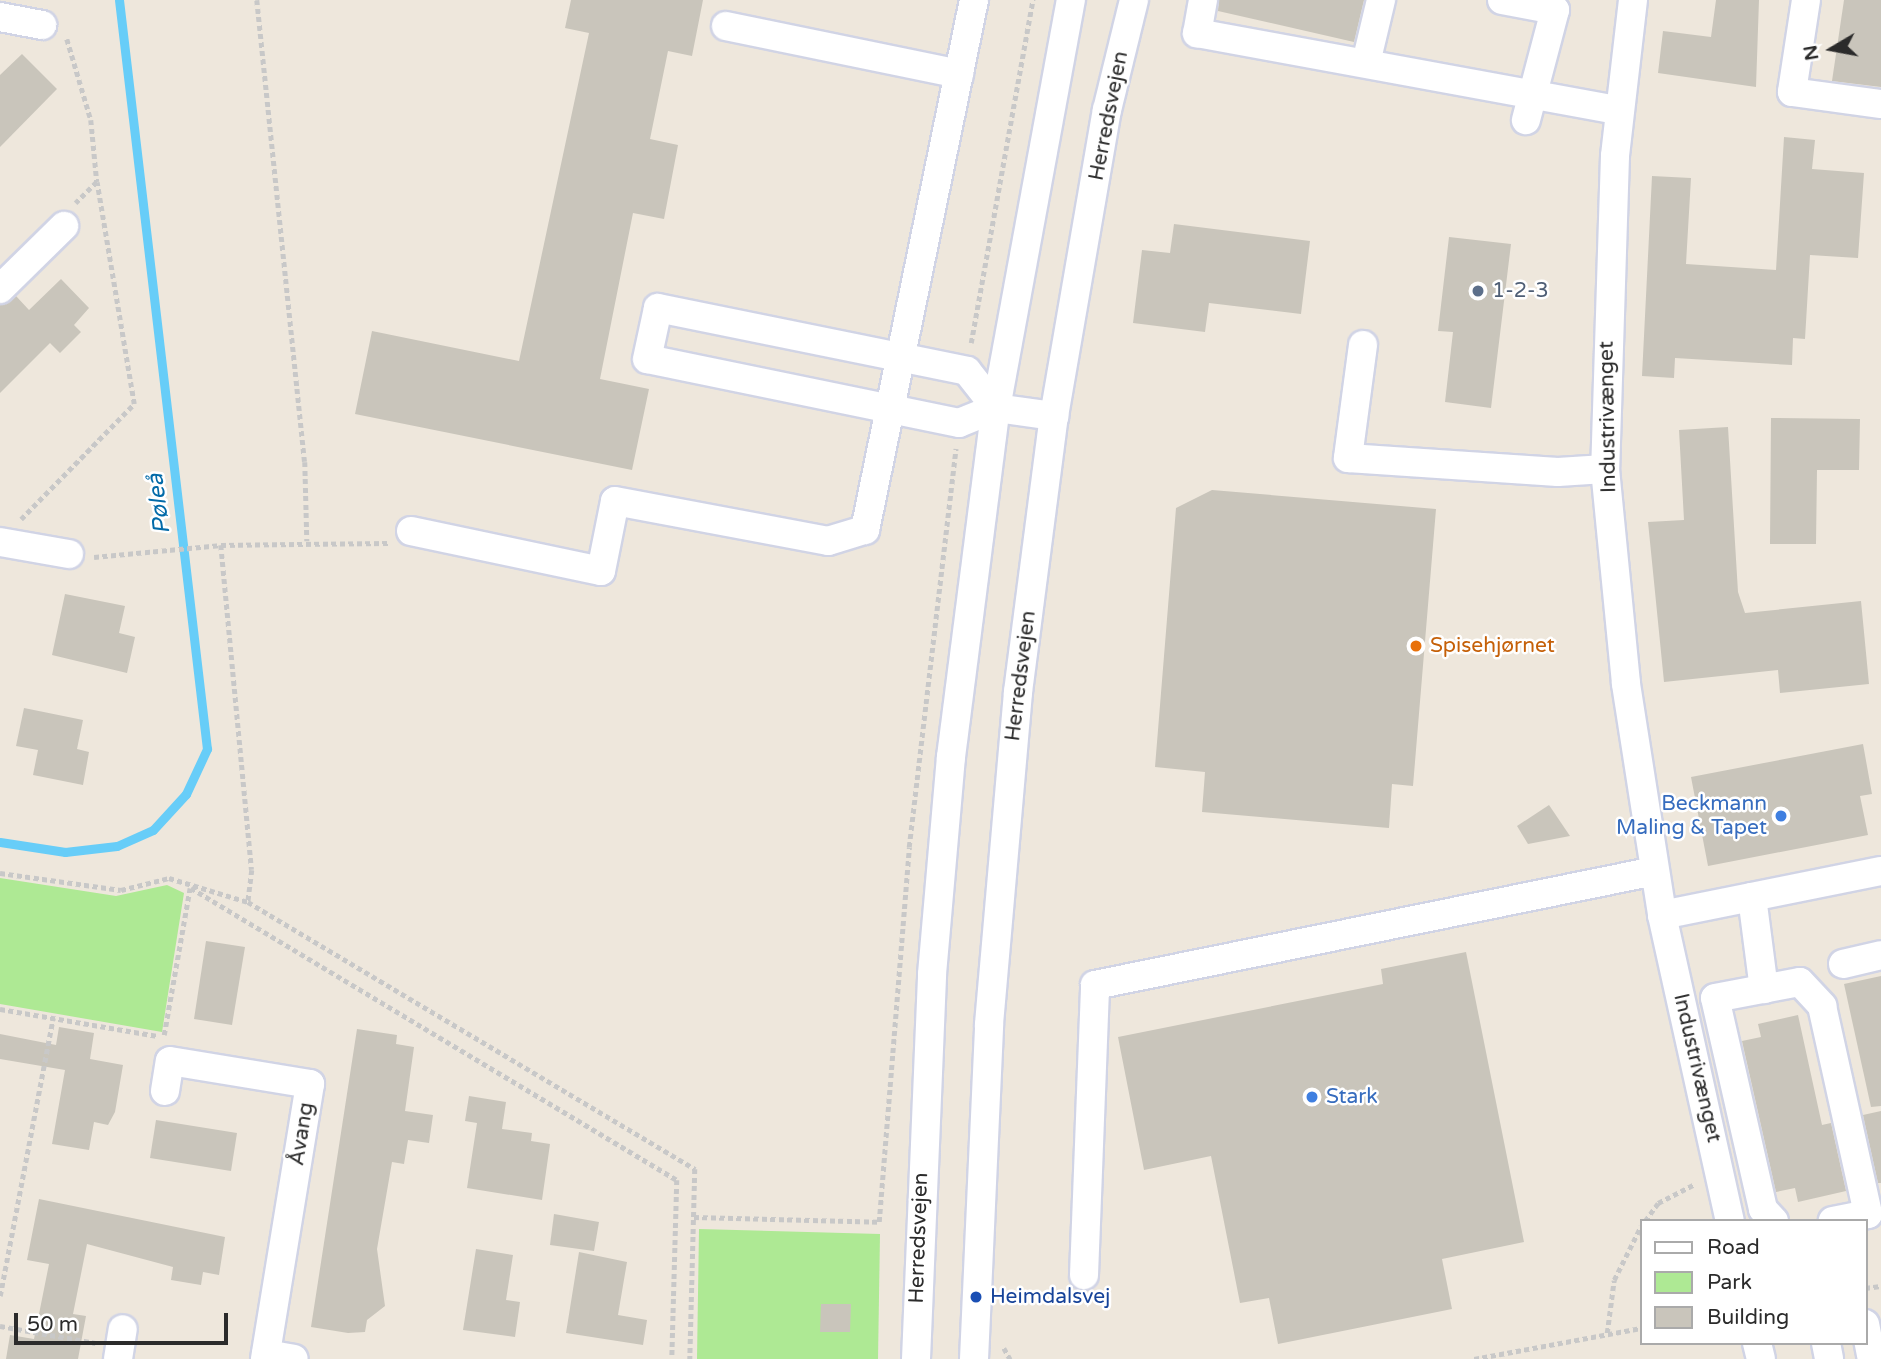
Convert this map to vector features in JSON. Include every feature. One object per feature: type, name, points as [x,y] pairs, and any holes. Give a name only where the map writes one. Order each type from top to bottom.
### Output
[{"type":"street","points":[[411,531],[601,571],[615,501],[828,541],[865,530],[974,0]]},
{"type":"street","name":"Herredsvejen","points":[[916,1359],[932,974],[951,757],[996,408],[1071,0]]},
{"type":"street","name":"Herredsvejen","points":[[974,1359],[989,1024],[1018,692],[1054,416],[1107,110],[1133,0]]},
{"type":"street","points":[[1203,0],[1197,33],[1366,63],[1529,108],[1618,110]]},
{"type":"street","points":[[1366,63],[1381,0]]},
{"type":"street","points":[[1502,0],[1556,5],[1529,108]]},
{"type":"street","name":"Industrivænget","points":[[1633,0],[1618,110],[1605,469],[1626,684],[1662,915],[1730,1219]]},
{"type":"street","points":[[1806,0],[1792,92],[1881,104]]},
{"type":"street","points":[[0,17],[42,25]]},
{"type":"street","points":[[726,26],[959,74]]},
{"type":"street","points":[[0,289],[62,228]]},
{"type":"street","points":[[996,408],[967,371],[658,308],[647,359],[958,423],[996,408],[1054,416]]},
{"type":"street","points":[[1363,345],[1348,458],[1558,472],[1605,469]]},
{"type":"street","points":[[8,544],[68,554]]},
{"type":"street","points":[[1084,1275],[1095,985],[1656,871]]},
{"type":"street","points":[[1662,915],[1881,871]]},
{"type":"street","points":[[1752,897],[1764,989]]},
{"type":"street","points":[[1843,964],[1881,955]]},
{"type":"street","points":[[1730,1219],[1768,1215],[1715,998],[1800,982],[1822,1006],[1868,1214],[1843,1219]]},
{"type":"street","points":[[165,1091],[167,1049]]},
{"type":"street","name":"Åvang","points":[[167,1049],[310,1084],[265,1357],[295,1359]]},
{"type":"street","points":[[1867,1334],[1872,1359]]},
{"type":"path","points":[[257,0],[307,541]]},
{"type":"path","points":[[967,371],[1033,0]]},
{"type":"path","points":[[8,544],[23,515],[134,404],[81,76],[65,35],[42,25]]},
{"type":"path","points":[[62,228],[61,218],[97,182]]},
{"type":"path","points":[[694,1217],[879,1222],[909,847],[958,423]]},
{"type":"path","points":[[68,554],[154,552],[221,545],[307,541],[393,544],[411,531]]},
{"type":"path","points":[[221,545],[251,870],[248,902]]},
{"type":"path","points":[[0,873],[121,890],[169,878],[190,887],[677,1180],[672,1359]]},
{"type":"path","points":[[190,887],[248,902],[695,1169],[690,1359]]},
{"type":"path","points":[[0,1009],[53,1018],[167,1049],[190,887]]},
{"type":"path","points":[[0,1297],[53,1018]]},
{"type":"path","points":[[1646,1219],[1658,1203],[1721,1171]]},
{"type":"path","points":[[1607,1334],[1614,1280],[1640,1228]]},
{"type":"path","points":[[0,1326],[120,1345]]},
{"type":"path","points":[[1474,1359],[1640,1328]]},
{"type":"green space","points":[[0,878],[116,896],[167,885],[184,893],[162,1032],[0,1004]]},
{"type":"green space","points":[[699,1229],[880,1234],[878,1359],[697,1359]]},
{"type":"building","points":[[571,0],[703,0],[692,56],[668,51],[650,139],[678,145],[664,219],[633,213],[600,379],[649,389],[632,470],[355,414],[372,331],[519,361],[589,33],[565,28]]},
{"type":"building","points":[[1219,0],[1364,0],[1354,42],[1218,11]]},
{"type":"building","points":[[1716,0],[1759,0],[1756,87],[1658,73],[1663,31],[1711,37]]},
{"type":"building","points":[[1844,0],[1881,0],[1881,87],[1832,81]]},
{"type":"building","points":[[22,54],[57,89],[0,147],[0,75]]},
{"type":"building","points":[[1784,137],[1815,140],[1812,169],[1864,173],[1858,258],[1810,255],[1805,339],[1793,338],[1792,365],[1675,358],[1674,378],[1642,376],[1652,176],[1691,178],[1686,264],[1776,270]]},
{"type":"building","points":[[1174,224],[1310,241],[1301,314],[1209,303],[1205,332],[1133,323],[1142,250],[1170,253]]},
{"type":"building","points":[[1449,237],[1511,244],[1491,408],[1445,402],[1453,332],[1438,331]]},
{"type":"building","points":[[61,279],[89,308],[74,325],[81,332],[60,353],[50,343],[0,393],[0,305],[16,296],[29,310]]},
{"type":"building","points":[[1771,418],[1860,419],[1859,470],[1817,470],[1816,544],[1770,544]]},
{"type":"building","points":[[1728,427],[1738,592],[1745,613],[1861,601],[1869,684],[1780,693],[1778,670],[1664,682],[1648,522],[1684,520],[1679,430]]},
{"type":"building","points":[[1212,490],[1436,509],[1413,786],[1392,784],[1389,828],[1202,812],[1205,772],[1155,767],[1176,508]]},
{"type":"building","points":[[65,594],[125,606],[119,633],[135,637],[127,673],[52,655]]},
{"type":"building","points":[[24,708],[83,720],[77,749],[89,752],[83,785],[33,775],[38,750],[16,746]]},
{"type":"building","name":"Beckmann Maling & Tapet","points":[[1863,744],[1872,794],[1860,796],[1868,835],[1708,866],[1691,777]]},
{"type":"building","points":[[1549,805],[1570,836],[1528,844],[1517,826]]},
{"type":"building","points":[[206,941],[245,947],[232,1025],[194,1019]]},
{"type":"building","name":"Stark","points":[[1466,952],[1524,1242],[1442,1259],[1452,1309],[1278,1344],[1269,1298],[1240,1303],[1211,1156],[1144,1170],[1118,1037],[1383,984],[1381,969]]},
{"type":"building","points":[[1881,976],[1881,1106],[1871,1107],[1844,984]]},
{"type":"building","points":[[1798,1015],[1822,1125],[1831,1123],[1846,1191],[1798,1202],[1795,1188],[1776,1192],[1742,1041],[1761,1037],[1758,1024]]},
{"type":"building","points":[[59,1027],[94,1033],[90,1059],[123,1065],[115,1112],[108,1125],[94,1122],[89,1150],[52,1144],[65,1070],[0,1059],[0,1034],[56,1045]]},
{"type":"building","points":[[357,1029],[397,1035],[396,1044],[414,1047],[405,1111],[433,1115],[429,1143],[408,1140],[404,1164],[392,1162],[377,1249],[385,1306],[367,1320],[365,1332],[348,1333],[311,1327]]},
{"type":"building","points":[[469,1096],[506,1102],[502,1129],[532,1133],[531,1141],[550,1144],[542,1200],[467,1188],[477,1123],[465,1121]]},
{"type":"building","points":[[1881,1111],[1881,1183],[1878,1183],[1863,1115]]},
{"type":"building","points":[[156,1120],[237,1133],[231,1171],[150,1158]]},
{"type":"building","points":[[39,1199],[225,1237],[219,1275],[203,1272],[201,1285],[171,1280],[173,1267],[87,1244],[73,1314],[86,1316],[78,1359],[6,1359],[10,1335],[34,1339],[49,1264],[27,1260]]},
{"type":"building","points":[[554,1214],[599,1222],[594,1251],[550,1245]]},
{"type":"building","points":[[476,1249],[513,1255],[506,1300],[520,1302],[515,1337],[463,1330]]},
{"type":"building","points":[[579,1252],[627,1262],[618,1315],[647,1320],[643,1345],[566,1333]]},
{"type":"building","points":[[821,1304],[851,1304],[850,1332],[820,1332]]},
{"type":"waterway","name":"Pøleå","points":[[0,842],[65,852],[117,846],[153,830],[186,794],[207,749],[119,0]]},
{"type":"place","name":"1-2-3","points":[[1478,291]]},
{"type":"place","name":"Spisehjørnet","points":[[1416,646]]},
{"type":"place","name":"Beckmann Maling & Tapet","points":[[1781,816]]},
{"type":"place","name":"Stark","points":[[1312,1097]]},
{"type":"place","name":"Heimdalsvej","points":[[976,1297]]}]
